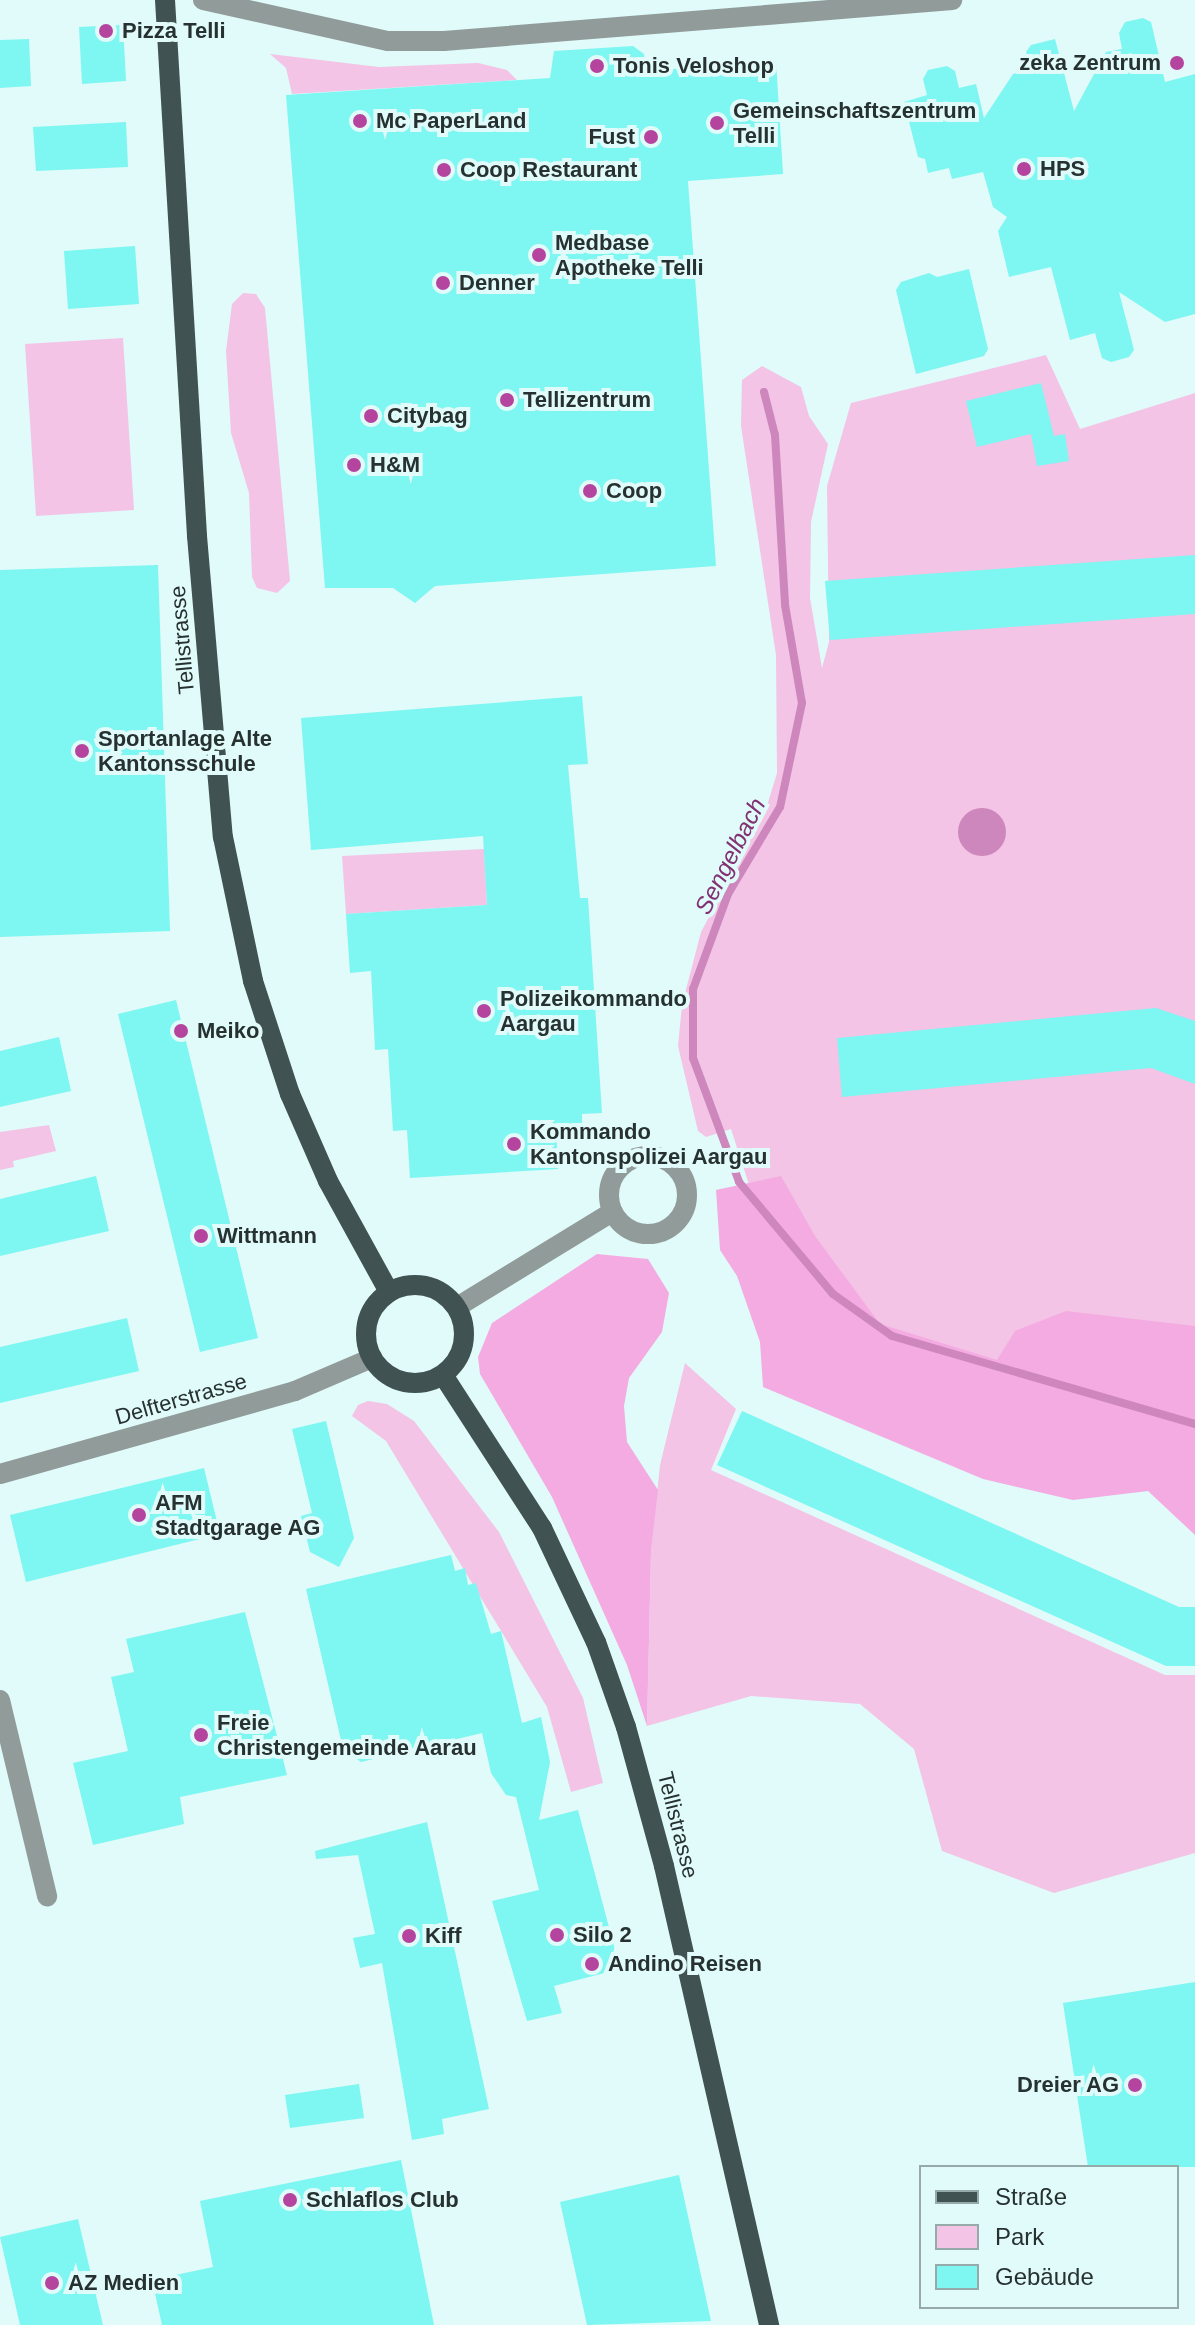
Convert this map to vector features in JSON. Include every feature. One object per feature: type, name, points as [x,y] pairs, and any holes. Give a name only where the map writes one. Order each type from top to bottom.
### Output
[{"type":"main road","name":"Tellistrasse","points":[[165,0],[197,536],[223,837],[253,981],[290,1094],[328,1181],[389,1292]]},
{"type":"main road","points":[[426,1286],[457,1307],[464,1344],[443,1375],[409,1383],[388,1375],[372,1358],[367,1326],[374,1307],[389,1292],[426,1286]]},
{"type":"main road","name":"Tellistrasse","points":[[443,1375],[542,1528],[596,1642],[626,1727],[664,1866],[769,2325]]},
{"type":"street","points":[[203,0],[388,41],[444,41],[952,0]]},
{"type":"street","points":[[457,1307],[612,1212]]},
{"type":"street","name":"Delfterstrasse","points":[[0,1474],[295,1391],[372,1358]]},
{"type":"street","points":[[0,1700],[47,1896]]},
{"type":"green space","points":[[270,54],[379,67],[478,63],[507,70],[517,80],[292,94],[286,68]]},
{"type":"green space","points":[[243,293],[256,294],[265,308],[290,581],[277,593],[257,588],[252,577],[249,493],[231,433],[226,351],[232,304]]},
{"type":"green space","points":[[123,338],[134,510],[36,516],[25,344]]},
{"type":"green space","points":[[1046,355],[1080,429],[1195,393],[1195,1444],[783,1290],[731,1129],[706,1137],[698,1131],[678,1046],[682,1005],[701,932],[766,809],[777,773],[776,655],[741,426],[742,380],[762,366],[801,387],[809,416],[828,444],[811,522],[810,598],[822,668],[829,642],[827,486],[851,403]]},
{"type":"green space","points":[[484,849],[487,905],[346,914],[342,856]]},
{"type":"green space","points":[[49,1125],[56,1151],[13,1161],[14,1167],[0,1170],[0,1132]]},
{"type":"green space","points":[[685,1363],[736,1409],[711,1470],[1165,1675],[1195,1675],[1195,1853],[1054,1893],[942,1851],[914,1749],[860,1704],[751,1696],[647,1726],[651,1552],[660,1465]]},
{"type":"green space","points":[[368,1401],[387,1404],[414,1421],[499,1532],[583,1698],[603,1783],[571,1792],[547,1707],[386,1441],[352,1416],[358,1405]]},
{"type":"shaded area","points":[[982,808],[999,815],[1006,832],[999,849],[982,856],[965,849],[958,832],[965,815]]},
{"type":"shaded area","points":[[781,1176],[815,1236],[880,1324],[997,1360],[1015,1331],[1066,1311],[1195,1326],[1195,1535],[1148,1491],[1073,1500],[983,1479],[763,1387],[760,1342],[737,1276],[720,1250],[716,1190]]},
{"type":"shaded area","points":[[597,1254],[648,1259],[669,1293],[662,1332],[629,1378],[624,1406],[627,1442],[658,1490],[651,1552],[647,1726],[627,1665],[552,1497],[480,1374],[478,1357],[492,1323]]},
{"type":"building","points":[[1143,18],[1151,22],[1165,82],[1195,74],[1195,314],[1165,322],[1119,292],[1134,350],[1129,357],[1111,362],[1102,358],[1095,333],[1070,340],[1051,267],[1009,277],[998,231],[1007,217],[993,207],[983,172],[952,179],[949,168],[928,173],[925,159],[918,157],[904,102],[927,95],[923,79],[928,70],[947,66],[955,71],[959,88],[976,84],[984,118],[1013,74],[1030,70],[1026,52],[1031,45],[1055,39],[1074,111],[1106,52],[1122,49],[1119,33],[1125,22]]},
{"type":"building","points":[[123,25],[126,81],[82,84],[79,27]]},
{"type":"building","points":[[29,39],[31,86],[0,88],[0,40]]},
{"type":"building","name":"Tellizentrum","points":[[633,46],[644,54],[646,71],[776,61],[783,174],[688,181],[716,566],[435,586],[415,603],[393,588],[325,588],[286,95],[550,78],[554,51]]},
{"type":"building","points":[[126,122],[128,167],[36,171],[33,127]]},
{"type":"building","points":[[135,246],[139,304],[68,309],[64,251]]},
{"type":"building","points":[[969,269],[988,349],[984,356],[916,374],[896,290],[901,282],[929,273],[937,277]]},
{"type":"building","points":[[1041,383],[1054,436],[1065,434],[1069,461],[1037,466],[1031,434],[977,447],[966,401]]},
{"type":"building","points":[[1195,555],[1195,614],[830,640],[825,581]]},
{"type":"building","name":"Sportanlage Alte Kantonsschule","points":[[158,565],[170,931],[0,937],[0,570]]},
{"type":"building","name":"Polizeikommando Aargau","points":[[582,696],[588,764],[568,765],[580,898],[588,898],[602,1113],[582,1114],[582,1123],[556,1125],[558,1169],[410,1178],[407,1130],[393,1131],[388,1049],[375,1050],[371,971],[350,973],[346,914],[487,905],[483,836],[311,850],[301,718]]},
{"type":"building","points":[[176,1000],[258,1338],[200,1352],[118,1014]]},
{"type":"building","points":[[1156,1008],[1195,1021],[1195,1084],[1151,1068],[842,1097],[837,1038]]},
{"type":"building","points":[[59,1037],[71,1091],[0,1107],[0,1051]]},
{"type":"building","points":[[96,1176],[109,1231],[0,1256],[0,1199]]},
{"type":"building","points":[[127,1318],[139,1371],[0,1403],[0,1347]]},
{"type":"building","points":[[742,1411],[1179,1607],[1195,1607],[1195,1666],[1166,1666],[717,1465]]},
{"type":"building","points":[[326,1421],[354,1538],[339,1567],[310,1552],[301,1516],[312,1513],[292,1429]]},
{"type":"building","points":[[204,1468],[220,1534],[26,1582],[10,1515]]},
{"type":"building","points":[[451,1555],[455,1571],[465,1568],[468,1585],[476,1583],[491,1634],[501,1631],[522,1723],[541,1717],[550,1762],[539,1820],[578,1810],[620,1969],[554,1986],[562,2013],[527,2021],[492,1901],[539,1890],[516,1797],[506,1795],[491,1773],[482,1733],[361,1762],[343,1749],[306,1589]]},
{"type":"building","name":"Freie Christengemeinde Aarau","points":[[245,1612],[287,1775],[180,1797],[184,1824],[93,1845],[73,1763],[128,1751],[111,1677],[134,1672],[126,1639]]},
{"type":"building","name":"Kiff","points":[[427,1822],[489,2109],[442,2119],[444,2134],[412,2140],[382,1963],[360,1968],[353,1938],[375,1934],[358,1855],[316,1859],[315,1851]]},
{"type":"building","name":"Dreier AG","points":[[1195,1982],[1195,2167],[1088,2165],[1063,2003]]},
{"type":"building","points":[[359,2084],[364,2118],[290,2128],[285,2095]]},
{"type":"building","points":[[401,2160],[434,2325],[162,2325],[152,2280],[213,2267],[200,2201]]},
{"type":"building","points":[[679,2175],[711,2321],[587,2325],[560,2202]]},
{"type":"building","name":"AZ Medien","points":[[78,2219],[103,2325],[20,2325],[0,2237]]},
{"type":"waterway","name":"Sengelbach","points":[[764,392],[775,435],[785,605],[802,703],[780,807],[728,894],[693,989],[693,1058],[739,1182],[833,1294],[892,1336],[1195,1424]]},
{"type":"place","name":"Pizza Telli","points":[[106,31]]},
{"type":"place","name":"zeka Zentrum","points":[[1177,63]]},
{"type":"place","name":"Tonis Veloshop","points":[[597,66]]},
{"type":"place","name":"Mc PaperLand","points":[[360,121]]},
{"type":"place","name":"Gemeinschaftszentrum Telli","points":[[717,123]]},
{"type":"place","name":"Fust","points":[[651,137]]},
{"type":"place","name":"HPS","points":[[1024,169]]},
{"type":"place","name":"Coop Restaurant","points":[[444,170]]},
{"type":"place","name":"Medbase Apotheke Telli","points":[[539,255]]},
{"type":"place","name":"Denner","points":[[443,283]]},
{"type":"place","name":"Tellizentrum","points":[[507,400]]},
{"type":"place","name":"Citybag","points":[[371,416]]},
{"type":"place","name":"H&M","points":[[354,465]]},
{"type":"place","name":"Coop","points":[[590,491]]},
{"type":"place","name":"Sportanlage Alte Kantonsschule","points":[[82,751]]},
{"type":"place","name":"Polizeikommando Aargau","points":[[484,1011]]},
{"type":"place","name":"Meiko","points":[[181,1031]]},
{"type":"place","name":"Kommando Kantonspolizei Aargau","points":[[514,1144]]},
{"type":"place","name":"Wittmann","points":[[201,1236]]},
{"type":"place","name":"AFM Stadtgarage AG","points":[[139,1515]]},
{"type":"place","name":"Freie Christengemeinde Aarau","points":[[201,1735]]},
{"type":"place","name":"Silo 2","points":[[557,1935]]},
{"type":"place","name":"Kiff","points":[[409,1936]]},
{"type":"place","name":"Andino Reisen","points":[[592,1964]]},
{"type":"place","name":"Dreier AG","points":[[1135,2085]]},
{"type":"place","name":"Schlaflos Club","points":[[290,2200]]},
{"type":"place","name":"AZ Medien","points":[[52,2283]]}]
